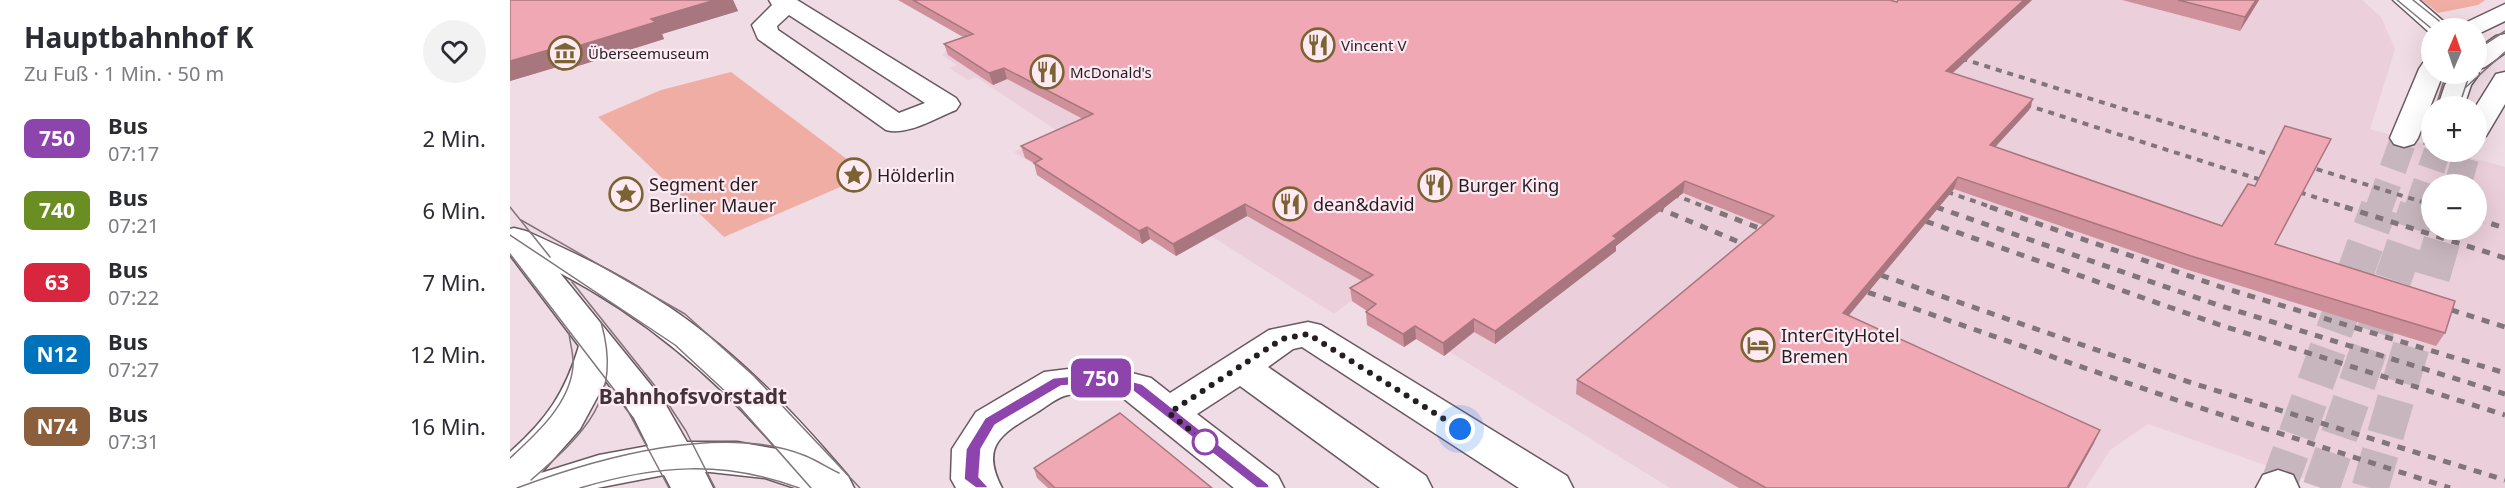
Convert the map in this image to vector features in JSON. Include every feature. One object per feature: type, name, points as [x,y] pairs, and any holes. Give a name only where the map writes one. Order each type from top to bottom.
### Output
[{"type":"main road","points":[[2405,0],[2427,18]]},
{"type":"main road","points":[[784,2],[946,104],[896,124],[767,34],[764,24],[784,2]]},
{"type":"main road","points":[[2487,21],[2505,11]]},
{"type":"main road","points":[[2487,54],[2505,41]]},
{"type":"main road","points":[[2487,111],[2505,80]]},
{"type":"main road","points":[[2404,138],[2426,84]]},
{"type":"main road","points":[[512,235],[649,410],[685,473]]},
{"type":"main road","points":[[512,235],[659,316],[752,396],[811,459],[832,487]]},
{"type":"main road","points":[[1169,413],[1282,339],[1308,334],[1414,387],[1552,488]]},
{"type":"main road","points":[[510,476],[536,453],[567,419],[590,376],[597,346]]},
{"type":"main road","points":[[1241,367],[1412,488]]},
{"type":"main road","points":[[981,488],[972,479],[973,449],[990,422],[1058,382],[1101,378],[1137,387],[1263,488]]},
{"type":"main road","points":[[546,488],[612,467],[685,473],[728,457],[766,462],[832,487]]},
{"type":"shaded area","points":[[988,0],[2362,0],[2381,17],[2395,49],[2370,129],[2421,143],[2421,162],[2487,162],[2505,167],[2505,488],[2331,488],[2148,424],[2110,450],[2086,488],[1670,488],[1450,352],[1444,356],[1416,336],[1404,347],[1396,342],[1398,340],[1367,325],[1375,319],[1364,305],[1361,307],[1351,301],[1334,314],[1208,234],[1199,239],[1202,242],[1176,256],[1122,217],[1014,152],[1059,132],[976,77],[968,80],[949,68],[957,65],[942,55],[957,40],[1020,17]]},
{"type":"shaded area","points":[[2422,0],[2485,0],[2478,5],[2438,13]]},
{"type":"shaded area","points":[[731,72],[868,175],[724,237],[598,117],[661,90]]},
{"type":"building","name":"Überseemuseum","points":[[510,0],[715,0],[651,19],[656,22],[552,54],[548,50],[510,61]]},
{"type":"building","points":[[913,0],[1890,0],[1897,2],[1898,0],[2024,0],[1946,71],[2033,99],[1990,145],[2222,226],[2248,184],[2255,186],[2285,126],[2331,139],[2275,244],[2455,301],[2445,333],[2191,256],[1958,177],[1843,313],[2100,430],[2067,488],[1766,488],[1577,380],[1774,216],[1685,181],[1613,236],[1617,238],[1495,331],[1474,319],[1443,343],[1415,326],[1403,334],[1366,312],[1376,304],[1350,288],[1373,275],[1245,204],[1173,244],[1147,227],[1139,231],[1034,163],[1042,159],[1021,146],[1093,114],[1004,68],[989,73],[944,44],[973,34]]},
{"type":"building","points":[[2178,0],[2256,0],[2245,17]]},
{"type":"building","points":[[1120,413],[1212,488],[1055,488],[1034,468]]},
{"type":"tunnel","points":[[2379,208],[2404,138]]},
{"type":"tunnel","points":[[2418,208],[2434,162]]},
{"type":"tunnel","points":[[2461,174],[2464,162]]},
{"type":"tunnel","points":[[2278,487],[2379,207]]},
{"type":"tunnel","points":[[2321,488],[2418,207]]},
{"type":"tunnel","points":[[2370,488],[2442,240]]},
{"type":"tram line","points":[[2397,0],[2421,20]]},
{"type":"tram line","points":[[2413,0],[2436,18]]},
{"type":"tram line","points":[[2487,43],[2505,31]]},
{"type":"tram line","points":[[2466,87],[2505,52]]},
{"type":"tram line","points":[[2439,96],[2443,84]]},
{"type":"tram line","points":[[2462,96],[2466,84]]},
{"type":"tram line","points":[[510,207],[550,257]]},
{"type":"tram line","points":[[521,220],[685,314],[754,376],[860,488]]},
{"type":"tram line","points":[[510,235],[675,345],[728,394],[774,446]]},
{"type":"tram line","points":[[510,254],[606,379]]},
{"type":"tram line","points":[[572,282],[663,396],[693,444]]},
{"type":"tram line","points":[[601,322],[607,349],[606,379]]},
{"type":"tram line","points":[[510,458],[550,417],[566,393],[573,366],[569,333]]},
{"type":"tram line","points":[[531,480],[583,429],[603,393],[606,379]]},
{"type":"tram line","points":[[606,379],[622,400],[649,450]]},
{"type":"tram line","points":[[693,444],[737,442],[774,446]]},
{"type":"tram line","points":[[649,450],[693,444]]},
{"type":"tram line","points":[[693,444],[706,470]]},
{"type":"tram line","points":[[774,446],[806,456],[839,473]]},
{"type":"tram line","points":[[774,446],[811,488]]},
{"type":"tram line","points":[[517,488],[584,466],[649,450]]},
{"type":"tram line","points":[[649,450],[660,471]]},
{"type":"tram line","points":[[660,471],[706,470]]},
{"type":"tram line","points":[[706,470],[744,473],[799,488]]},
{"type":"tram line","points":[[706,470],[715,488]]},
{"type":"tram line","points":[[580,488],[636,474],[660,471]]},
{"type":"tram line","points":[[660,471],[669,488]]},
{"type":"railway","points":[[1950,55],[2421,202]]},
{"type":"railway","points":[[2014,101],[2349,208]]},
{"type":"railway","points":[[1936,188],[1994,208]]},
{"type":"railway","points":[[1662,190],[1708,208]]},
{"type":"railway","points":[[1647,203],[1659,208]]},
{"type":"railway","points":[[1925,203],[1940,208]]},
{"type":"railway","points":[[1656,207],[1758,250]]},
{"type":"railway","points":[[1705,207],[1774,234]]},
{"type":"railway","points":[[1936,207],[2218,305],[2505,394]]},
{"type":"railway","points":[[1990,207],[2224,288],[2505,373]]},
{"type":"railway","points":[[2345,207],[2505,258]]},
{"type":"railway","points":[[1911,216],[2220,325],[2505,415]]},
{"type":"railway","points":[[2487,222],[2505,228]]},
{"type":"railway","points":[[1866,270],[2192,383],[2505,480]]},
{"type":"railway","points":[[1853,287],[2182,402],[2450,488]]},
{"type":"railway","points":[[2436,305],[2505,327]]},
{"type":"bus line","name":"750","points":[[981,488],[972,479],[973,449],[990,422],[1058,382],[1101,378],[1137,387],[1263,488]]},
{"type":"place","name":"Vincent V","points":[[1318,45]]},
{"type":"place","name":"Überseemuseum","points":[[565,53]]},
{"type":"place","name":"McDonald's","points":[[1047,72]]},
{"type":"place","name":"Hölderlin","points":[[854,175]]},
{"type":"place","name":"Burger King","points":[[1435,185]]},
{"type":"place","name":"Segment der Berliner Mauer","points":[[626,194]]},
{"type":"place","name":"dean&david","points":[[1290,204]]},
{"type":"place","name":"InterCityHotel Bremen","points":[[1758,345]]},
{"type":"district","name":"Bahnhofsvorstadt","points":[[693,396]]},
{"type":"route","points":[[1205,442],[1169,413],[1282,339],[1308,334],[1460,429]]}]
